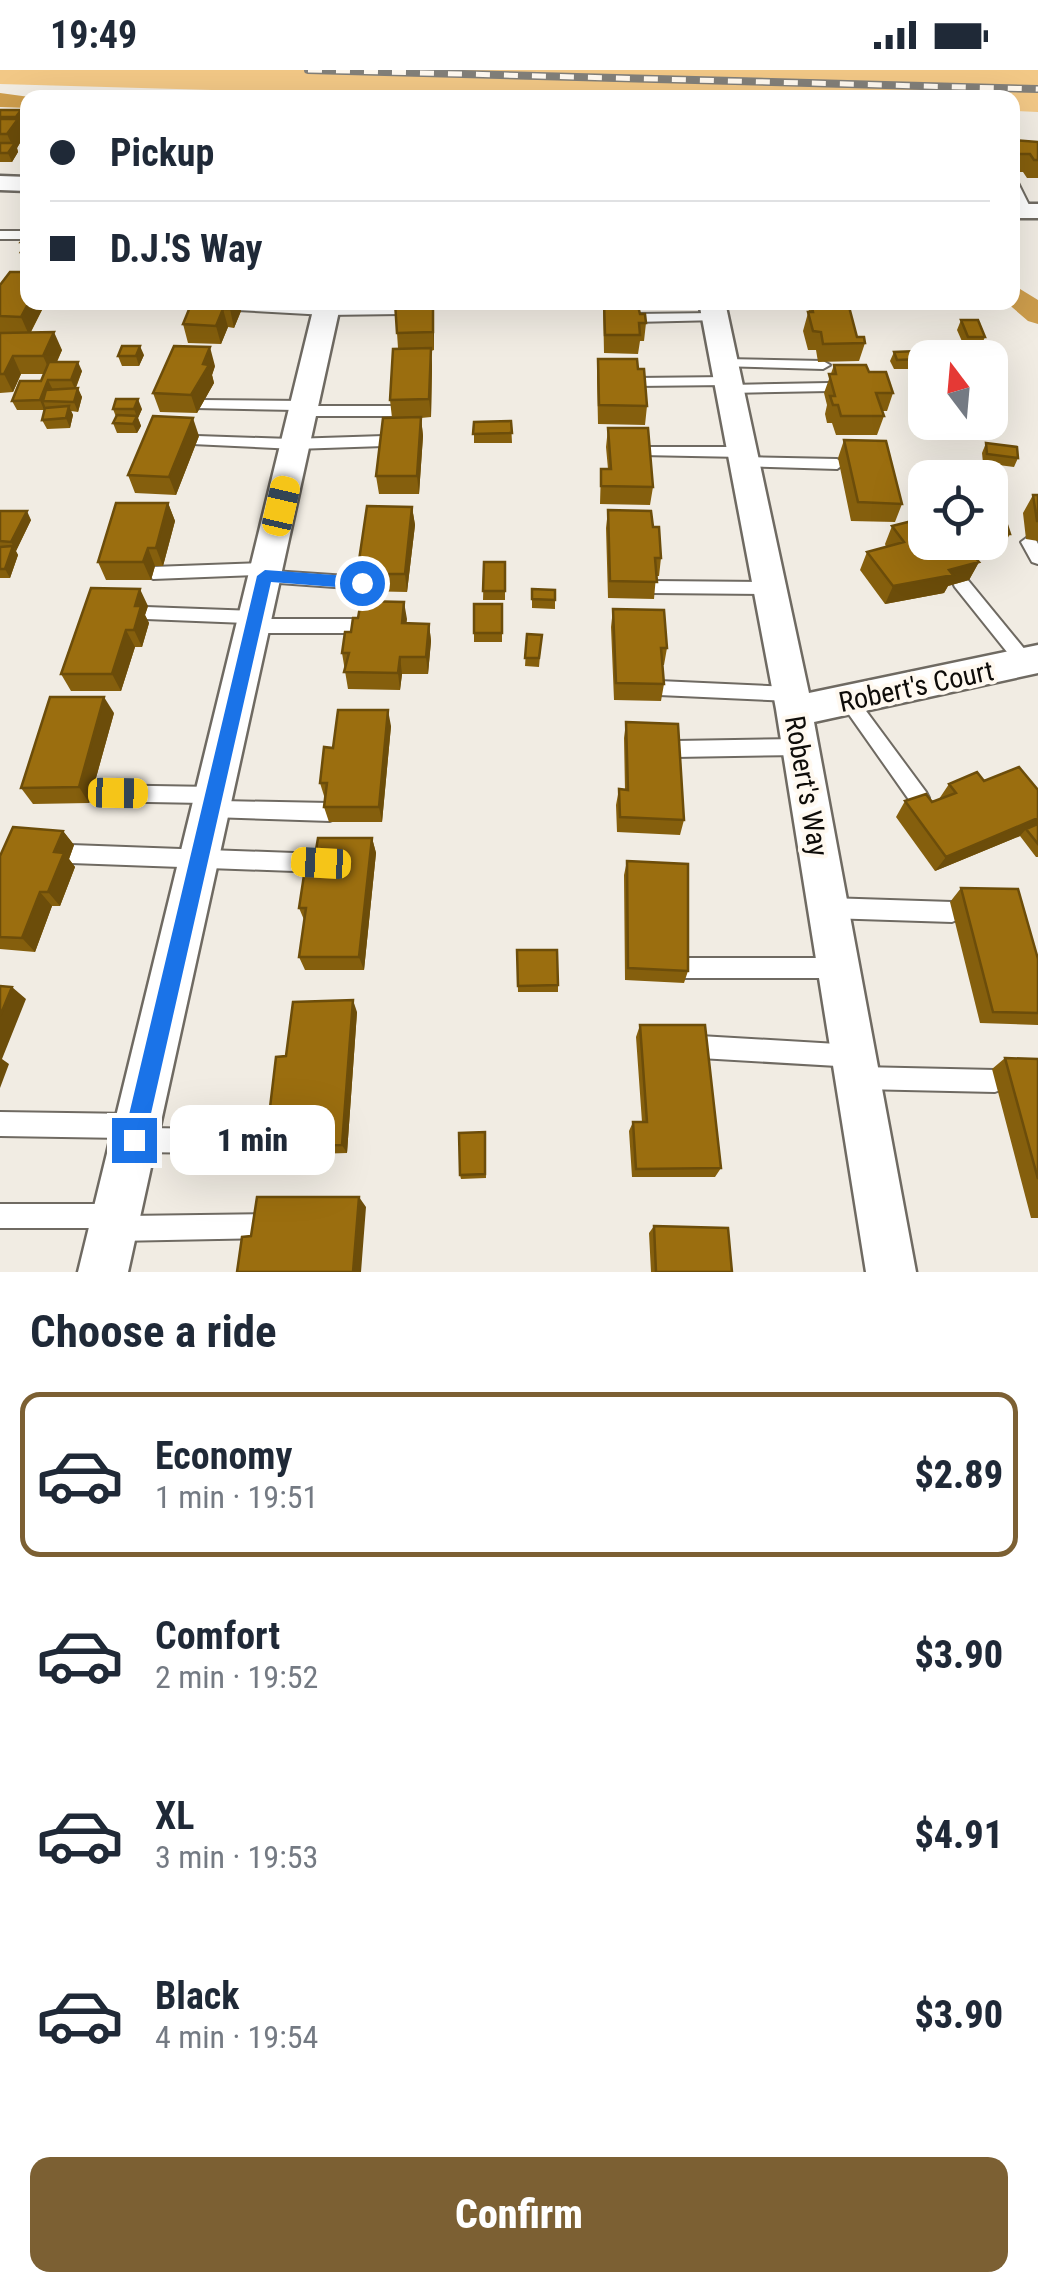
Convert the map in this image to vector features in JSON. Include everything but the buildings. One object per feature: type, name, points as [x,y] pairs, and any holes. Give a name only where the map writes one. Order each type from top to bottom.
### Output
[{"type":"street","points":[[103,1272],[326,310]]},
{"type":"street","name":"Robert's Way","points":[[714,310],[801,747],[891,1272]]},
{"type":"street","name":"Robert's Court","points":[[792,702],[850,701],[1032,660]]},
{"type":"lane","points":[[634,318],[714,310]]},
{"type":"lane","points":[[636,382],[728,378],[823,364]]},
{"type":"lane","points":[[728,378],[830,388]]},
{"type":"lane","points":[[200,406],[384,441]]},
{"type":"lane","points":[[184,428],[204,430],[203,441],[393,410]]},
{"type":"lane","points":[[646,452],[837,464]]},
{"type":"lane","points":[[153,573],[266,572],[362,583]]},
{"type":"lane","points":[[961,582],[1032,660]]},
{"type":"lane","points":[[653,587],[770,588]]},
{"type":"lane","points":[[146,614],[363,626]]},
{"type":"lane","points":[[660,688],[792,702]]},
{"type":"lane","points":[[850,701],[920,798]]},
{"type":"lane","points":[[675,749],[801,747]]},
{"type":"lane","points":[[92,793],[330,812]]},
{"type":"lane","points":[[71,854],[321,863]]},
{"type":"lane","points":[[828,908],[952,912]]},
{"type":"lane","points":[[683,968],[839,968]]},
{"type":"lane","points":[[700,1048],[995,1082]]},
{"type":"lane","points":[[0,1124],[284,1142]]},
{"type":"lane","points":[[0,1216],[266,1226]]},
{"type":"shaded area","points":[[0,70],[1038,70],[1038,112],[1020,111],[1020,90],[213,90],[0,84]]},
{"type":"waterway","points":[[0,100],[20,101]]},
{"type":"waterway","points":[[1020,300],[1038,315]]},
{"type":"railway","points":[[308,70],[1038,89]]},
{"type":"route","points":[[134,1140],[265,576],[362,583]]}]
